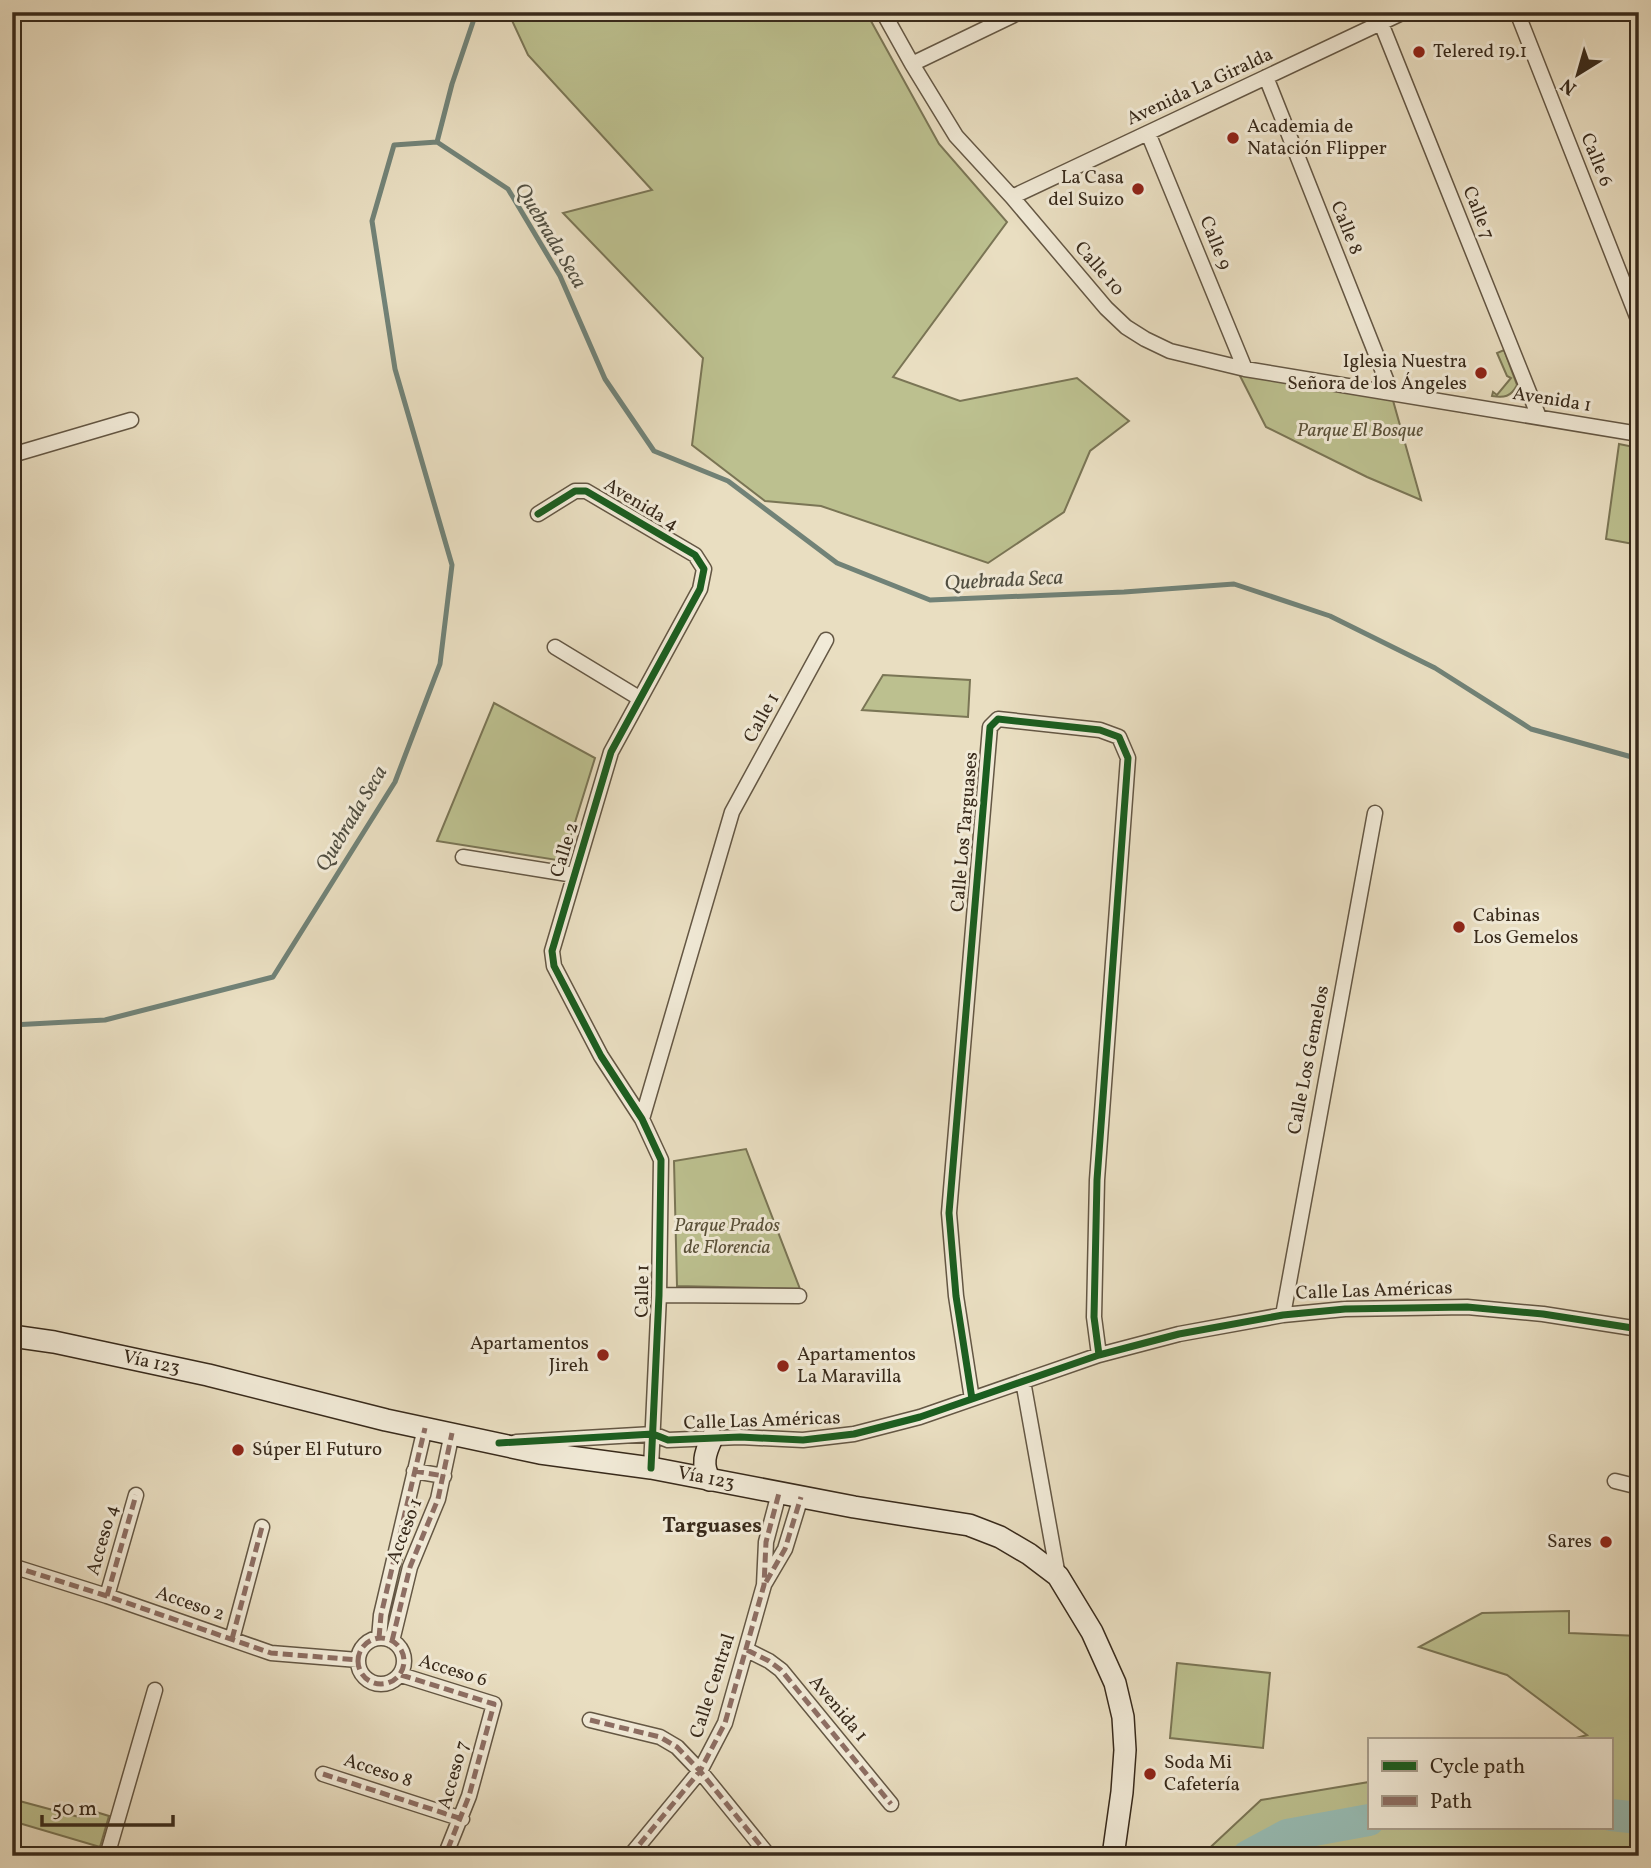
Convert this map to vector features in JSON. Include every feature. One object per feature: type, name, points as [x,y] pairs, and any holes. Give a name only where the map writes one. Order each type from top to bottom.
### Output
[{"type":"main road","name":"Vía 123","points":[[12,1336],[54,1342],[208,1375],[540,1453],[651,1468],[801,1497],[970,1525],[1000,1536],[1029,1553],[1058,1576],[1092,1632],[1115,1683],[1123,1717],[1125,1750],[1113,1856]]},
{"type":"main road","points":[[710,1480],[704,1462],[712,1438]]},
{"type":"street","name":"Calle 10","points":[[883,12],[956,136],[1012,197],[1106,308],[1126,327],[1170,351]]},
{"type":"street","points":[[912,64],[1020,12]]},
{"type":"street","name":"Avenida La Giralda","points":[[1012,197],[1404,12]]},
{"type":"street","name":"Calle 6","points":[[1517,12],[1639,321]]},
{"type":"street","name":"Calle 7","points":[[1381,23],[1539,417]]},
{"type":"street","name":"Calle 8","points":[[1266,77],[1391,392]]},
{"type":"street","name":"Calle 9","points":[[1148,133],[1245,369]]},
{"type":"street","name":"Avenida 1","points":[[1170,351],[1245,369],[1639,434]]},
{"type":"street","points":[[12,455],[131,420]]},
{"type":"street","name":"Avenida 4","points":[[538,514],[575,491],[586,491],[695,555],[704,569],[700,589]]},
{"type":"street","name":"Calle 2","points":[[642,1119],[601,1056],[554,966],[552,951],[611,752],[700,589]]},
{"type":"street","name":"Calle 1","points":[[651,1468],[659,1295],[661,1160],[642,1119],[732,812],[825,640]]},
{"type":"street","points":[[555,647],[639,698]]},
{"type":"street","name":"Calle Los Targuases","points":[[972,1398],[956,1296],[949,1213],[990,727],[998,719],[1100,730],[1119,737],[1128,758],[1097,1180],[1094,1317],[1099,1355]]},
{"type":"street","name":"Calle Los Gemelos","points":[[1283,1315],[1376,813]]},
{"type":"street","points":[[463,857],[574,875]]},
{"type":"street","points":[[659,1295],[799,1296]]},
{"type":"street","name":"Calle Las Américas","points":[[499,1443],[653,1434],[668,1440],[740,1437],[803,1440],[854,1434],[920,1417],[1099,1355],[1179,1334],[1283,1315],[1345,1309],[1467,1307],[1532,1313],[1639,1329]]},
{"type":"street","points":[[1023,1381],[1058,1576]]},
{"type":"street","name":"Acceso 1","points":[[386,1640],[381,1615],[425,1428]]},
{"type":"street","name":"Acceso 1","points":[[386,1640],[411,1567],[429,1525],[444,1476],[452,1433]]},
{"type":"street","points":[[414,1471],[444,1476]]},
{"type":"street","points":[[1615,1480],[1639,1487]]},
{"type":"street","name":"Calle Central","points":[[630,1856],[700,1771],[725,1723],[764,1585],[766,1542],[779,1493]]},
{"type":"street","name":"Acceso 4","points":[[107,1596],[136,1495]]},
{"type":"street","name":"Calle Central","points":[[764,1585],[785,1549],[801,1497]]},
{"type":"street","points":[[232,1639],[262,1527]]},
{"type":"street","points":[[392,1564],[411,1567]]},
{"type":"street","name":"Acceso 2","points":[[12,1566],[271,1653],[358,1660]]},
{"type":"street","points":[[386,1640],[403,1653],[404,1668],[401,1675],[389,1684],[374,1684],[362,1674],[358,1660],[362,1647],[367,1643],[386,1640]]},
{"type":"street","name":"Avenida 1","points":[[747,1650],[781,1670],[891,1804]]},
{"type":"street","name":"Acceso 6","points":[[401,1675],[494,1704]]},
{"type":"street","points":[[107,1856],[155,1690]]},
{"type":"street","name":"Acceso 7","points":[[445,1856],[462,1819],[494,1704]]},
{"type":"street","points":[[590,1720],[660,1737],[677,1747],[769,1856]]},
{"type":"street","name":"Acceso 8","points":[[323,1774],[462,1819]]},
{"type":"green space","points":[[508,12],[866,12],[939,144],[1007,222],[893,377],[960,401],[1077,378],[1129,421],[1090,451],[1064,512],[988,563],[821,506],[765,501],[692,445],[703,358],[563,213],[652,190],[528,55]]},
{"type":"green space","points":[[1504,350],[1517,385],[1507,396],[1492,396],[1493,392],[1497,395],[1511,378],[1507,376],[1497,353]]},
{"type":"green space","name":"Parque El Bosque","points":[[1237,370],[1392,397],[1421,500],[1367,477],[1266,427]]},
{"type":"green space","points":[[1619,444],[1639,448],[1639,545],[1606,539]]},
{"type":"green space","points":[[883,675],[970,680],[968,717],[862,710]]},
{"type":"green space","points":[[494,703],[595,758],[563,861],[437,841]]},
{"type":"green space","name":"Parque Prados de Florencia","points":[[746,1149],[800,1289],[677,1286],[674,1161]]},
{"type":"green space","points":[[1569,1611],[1569,1633],[1639,1636],[1639,1856],[1201,1856],[1261,1800],[1368,1782],[1368,1829],[1612,1829],[1612,1738],[1576,1738],[1587,1735],[1507,1675],[1419,1647],[1482,1613]]},
{"type":"green space","points":[[1177,1663],[1270,1673],[1263,1748],[1170,1738]]},
{"type":"green space","points":[[12,1799],[79,1817],[83,1808],[109,1816],[100,1847],[12,1821]]},
{"type":"waterway","points":[[437,142],[452,84],[473,22],[470,12]]},
{"type":"waterway","name":"Quebrada Seca","points":[[12,1025],[105,1020],[273,977],[395,782],[440,664],[452,565],[395,369],[372,221],[394,145],[437,142],[508,189],[560,276],[605,379],[654,451],[728,481],[837,563],[930,600],[1124,592],[1234,584],[1330,616],[1435,668],[1531,729],[1639,759]]},
{"type":"waterway","points":[[1612,1815],[1639,1818]]},
{"type":"waterway","points":[[1248,1856],[1287,1835],[1368,1820]]},
{"type":"marked path","points":[[379,1638],[381,1615],[425,1428]]},
{"type":"marked path","points":[[392,1641],[410,1567],[438,1499],[452,1433]]},
{"type":"marked path","points":[[414,1471],[444,1476]]},
{"type":"marked path","points":[[630,1856],[700,1771],[725,1723],[764,1585],[766,1542],[779,1493]]},
{"type":"marked path","points":[[107,1596],[136,1495]]},
{"type":"marked path","points":[[766,1582],[785,1549],[801,1497]]},
{"type":"marked path","points":[[232,1639],[262,1527]]},
{"type":"marked path","points":[[12,1566],[271,1653],[358,1660]]},
{"type":"marked path","points":[[381,1638],[397,1645],[404,1661],[397,1677],[381,1684],[365,1677],[358,1661],[365,1645],[381,1638]]},
{"type":"marked path","points":[[747,1650],[781,1670],[891,1804]]},
{"type":"marked path","points":[[401,1675],[494,1704],[469,1796],[445,1856]]},
{"type":"marked path","points":[[590,1720],[660,1737],[677,1747],[769,1856]]},
{"type":"marked path","points":[[323,1774],[462,1819]]},
{"type":"cycle path","points":[[538,514],[575,491],[586,491],[695,555],[704,569],[700,589],[611,752],[552,951],[554,966],[601,1056],[642,1119],[661,1160],[659,1295],[651,1468]]},
{"type":"cycle path","points":[[972,1399],[956,1296],[949,1213],[990,727],[998,719],[1100,730],[1119,737],[1128,758],[1097,1180],[1094,1317],[1099,1355]]},
{"type":"cycle path","points":[[499,1443],[653,1434],[668,1440],[740,1437],[803,1440],[854,1434],[920,1417],[1099,1355],[1179,1334],[1283,1315],[1345,1309],[1467,1307],[1543,1314],[1639,1329]]},
{"type":"place","name":"Telered 19.1","points":[[1419,52]]},
{"type":"place","name":"Academia de Natación Flipper","points":[[1233,138]]},
{"type":"place","name":"La Casa del Suizo","points":[[1138,189]]},
{"type":"place","name":"Iglesia Nuestra Señora de los Ángeles","points":[[1481,373]]},
{"type":"place","name":"Cabinas Los Gemelos","points":[[1459,927]]},
{"type":"place","name":"Apartamentos Jireh","points":[[603,1355]]},
{"type":"place","name":"Apartamentos La Maravilla","points":[[783,1366]]},
{"type":"place","name":"Súper El Futuro","points":[[238,1450]]},
{"type":"place","name":"Sares","points":[[1606,1542]]},
{"type":"place","name":"Soda Mi Cafetería","points":[[1150,1774]]},
{"type":"district","name":"Targuases","points":[[712,1526]]}]
